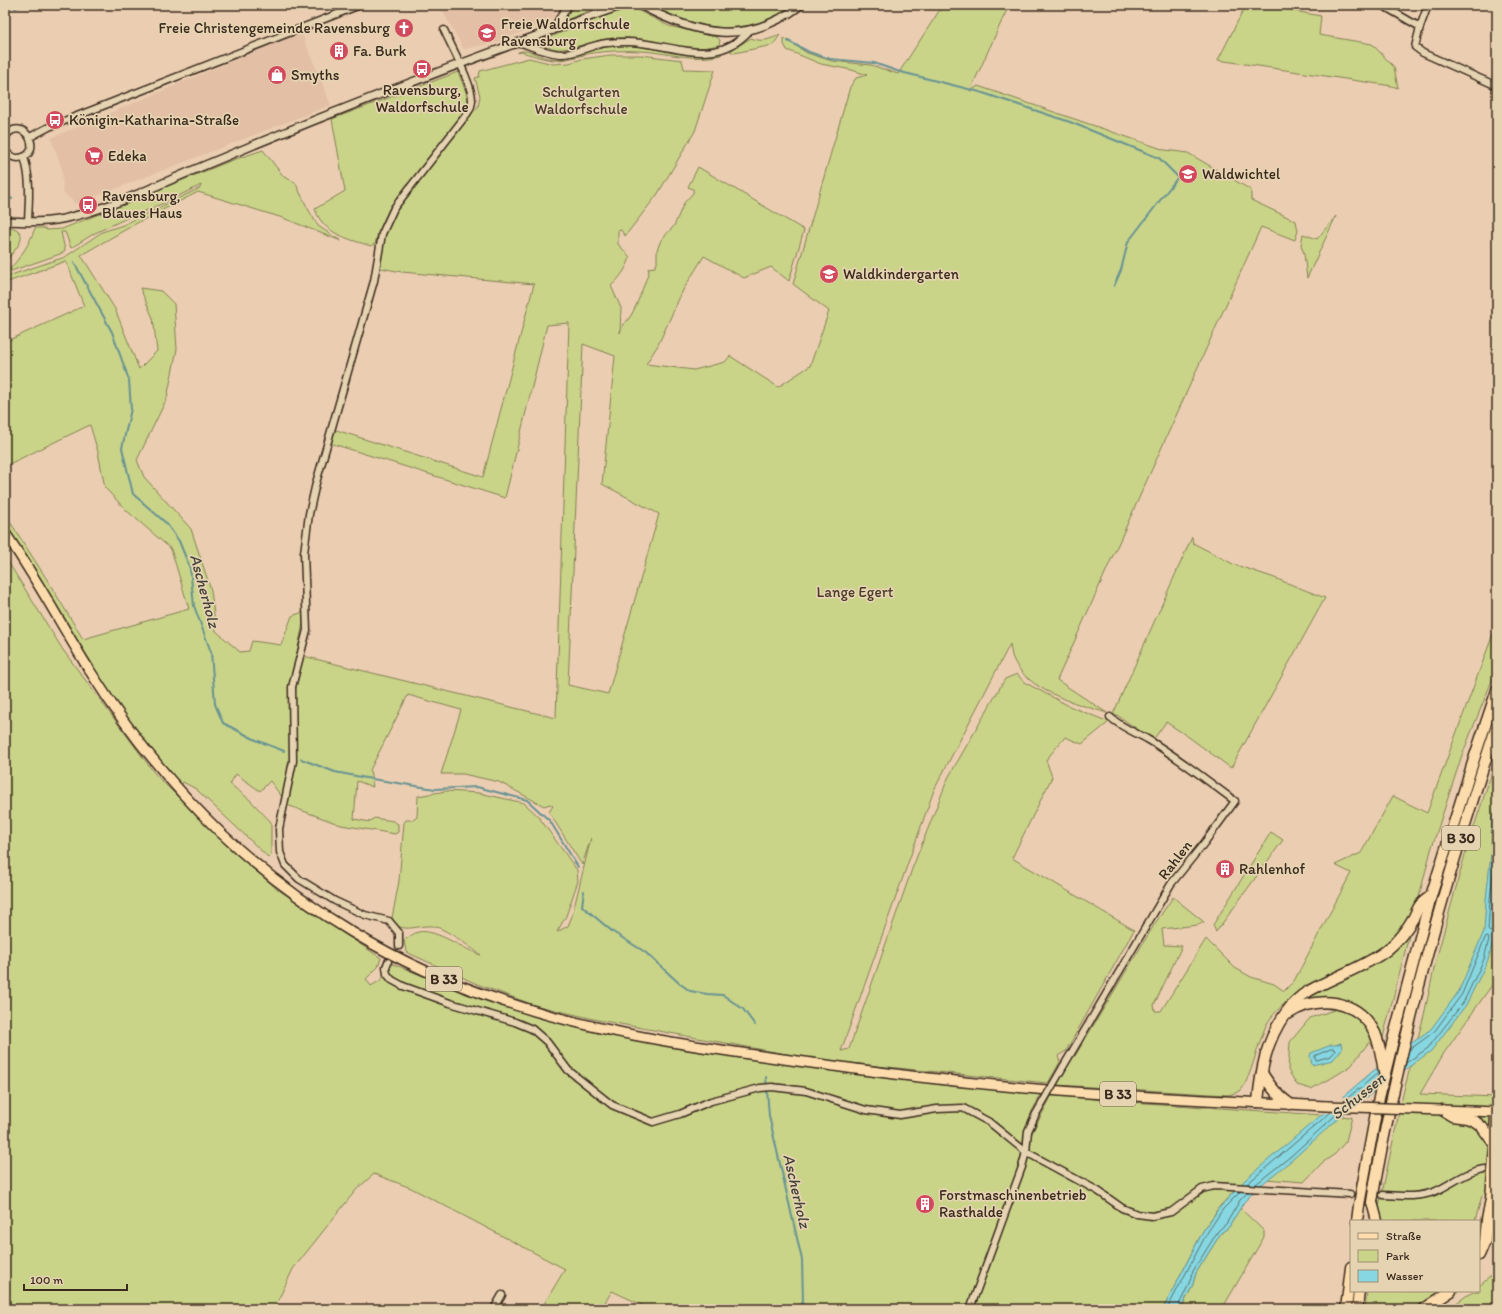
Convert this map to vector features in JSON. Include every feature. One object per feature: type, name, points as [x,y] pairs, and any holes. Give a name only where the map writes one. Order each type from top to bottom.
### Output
[{"type":"highway","name":"B 30","points":[[1357,1220],[1378,1102],[1430,896],[1474,756],[1497,690]]},
{"type":"highway","name":"B 30","points":[[1369,1220],[1394,1089],[1408,1025],[1427,951],[1497,725]]},
{"type":"highway","points":[[1258,1102],[1262,1073],[1270,1042],[1274,1031],[1295,1000],[1309,991],[1356,970],[1389,948],[1400,937],[1414,917],[1420,904],[1430,896]]},
{"type":"highway","points":[[1283,1017],[1297,1007],[1311,1003],[1328,1002],[1345,1004],[1366,1020],[1375,1033],[1380,1049],[1385,1076]]},
{"type":"highway","points":[[1262,1073],[1269,1086],[1277,1095],[1290,1104]]},
{"type":"highway","points":[[1442,1110],[1452,1116],[1467,1118],[1476,1122],[1482,1127],[1495,1145]]},
{"type":"highway","points":[[1480,1253],[1485,1241],[1491,1199],[1496,1112]]},
{"type":"highway","points":[[1372,1202],[1377,1220]]},
{"type":"highway","points":[[1480,1235],[1487,1220]]},
{"type":"highway","points":[[1346,1309],[1350,1275]]},
{"type":"highway","points":[[1358,1309],[1359,1292]]},
{"type":"highway","points":[[1424,1309],[1450,1292]]},
{"type":"main road","name":"B 33","points":[[5,533],[28,567],[88,668],[115,709],[144,749],[186,798],[219,831],[242,852],[305,902],[356,935],[426,971],[482,994],[538,1012],[606,1029],[678,1043],[831,1066],[971,1082],[1078,1092],[1290,1104],[1496,1112]]},
{"type":"street","points":[[30,137],[49,127],[360,5]]},
{"type":"street","points":[[553,30],[568,5]]},
{"type":"street","points":[[5,221],[48,221],[69,218],[124,200],[316,119],[459,63],[623,5]]},
{"type":"street","points":[[640,5],[677,23],[700,30],[723,32],[750,30],[777,20],[801,5]]},
{"type":"street","points":[[1382,5],[1420,27]]},
{"type":"street","points":[[1428,5],[1415,47],[1423,54],[1497,86]]},
{"type":"street","points":[[399,946],[399,933],[389,921],[365,915],[335,901],[299,879],[285,865],[282,859],[280,852],[279,829],[293,761],[292,687],[307,630],[304,553],[309,514],[316,483],[374,281],[379,250],[387,221],[405,193],[471,108],[472,98],[459,63],[444,30]]},
{"type":"street","points":[[518,42],[550,53],[561,54],[597,45],[625,42],[641,42],[687,52],[714,50],[732,44],[742,39],[750,30]]},
{"type":"street","points":[[5,137],[16,130],[24,132],[30,137],[31,146],[24,157],[15,158],[5,150]]},
{"type":"street","points":[[24,157],[29,172],[30,197],[28,221]]},
{"type":"street","name":"Rahlen","points":[[1026,1152],[1028,1131],[1036,1114],[1171,884],[1206,842],[1235,801],[1147,739],[1117,723],[1110,717]]},
{"type":"street","points":[[388,962],[386,974],[392,980],[403,986],[450,1003],[515,1022],[532,1029],[547,1042],[568,1070],[612,1105],[653,1122],[680,1114],[711,1101],[760,1088],[772,1087],[806,1091],[866,1110],[900,1115],[937,1109],[963,1108],[989,1122],[1026,1152],[1098,1192],[1122,1208],[1137,1214],[1152,1216],[1171,1212],[1202,1189],[1220,1186],[1350,1194]]},
{"type":"street","points":[[970,1309],[1022,1167],[1026,1152]]},
{"type":"street","points":[[1383,1195],[1424,1195],[1476,1170],[1485,1168],[1497,1169]]},
{"type":"street","points":[[494,1309],[502,1295]]},
{"type":"shaded area","name":"Freie Waldorfschule Ravensburg","points":[[439,5],[559,5],[554,17],[542,24],[498,42],[464,49]]},
{"type":"shaded area","points":[[301,32],[331,105],[76,204],[63,192],[62,169],[51,138]]},
{"type":"green space","points":[[570,5],[603,5],[561,22]]},
{"type":"green space","points":[[650,5],[798,5],[780,16],[762,23],[744,27],[725,28],[706,26],[687,21]]},
{"type":"green space","points":[[943,5],[1009,5],[970,91],[978,86],[1165,150],[1188,153],[1251,190],[1251,200],[1296,221],[1298,231],[1295,240],[1261,227],[1057,680],[1107,713],[1066,700],[1039,687],[1019,668],[1012,656],[1010,644],[934,790],[841,1051],[849,1049],[912,869],[948,778],[1005,679],[1017,674],[1024,682],[1069,706],[1109,722],[1082,744],[1065,737],[1046,760],[1052,777],[1012,858],[1134,930],[1066,1051],[1058,1056],[1060,1062],[1048,1083],[808,1058],[598,1020],[534,1005],[477,984],[406,952],[404,940],[418,932],[425,932],[441,936],[481,955],[457,938],[437,927],[427,926],[404,928],[394,925],[392,918],[399,881],[404,823],[406,820],[413,820],[417,817],[418,796],[446,791],[479,793],[524,803],[538,816],[577,870],[578,881],[566,916],[557,932],[568,926],[572,916],[591,838],[582,865],[549,812],[553,806],[550,804],[544,806],[499,782],[463,774],[441,774],[461,710],[408,695],[370,770],[373,787],[357,781],[354,819],[370,822],[374,818],[393,821],[398,824],[398,832],[395,834],[341,825],[287,805],[293,761],[282,797],[270,781],[260,791],[236,774],[230,784],[250,800],[271,822],[271,856],[269,858],[196,789],[183,782],[181,785],[145,744],[104,685],[37,573],[5,524],[5,514],[83,639],[189,609],[171,549],[126,510],[105,488],[98,452],[90,425],[5,466],[5,342],[84,306],[66,261],[5,283],[5,277],[65,257],[102,232],[123,225],[200,188],[201,185],[95,233],[71,248],[65,232],[61,232],[65,250],[63,253],[11,271],[10,269],[25,250],[35,228],[44,228],[47,230],[62,229],[230,161],[263,150],[284,177],[295,182],[318,226],[341,241],[283,218],[198,192],[137,223],[81,255],[115,309],[139,369],[157,351],[153,318],[140,288],[161,291],[174,304],[177,349],[167,398],[137,460],[144,477],[191,529],[211,590],[216,631],[240,652],[249,651],[252,641],[281,645],[292,616],[303,612],[303,623],[289,692],[291,734],[296,737],[295,692],[303,656],[556,718],[569,323],[547,325],[505,498],[330,443],[333,429],[483,477],[534,284],[402,272],[381,268],[378,270],[385,235],[394,214],[470,115],[478,107],[480,96],[475,78],[479,77],[480,71],[529,58],[553,64],[569,63],[582,59],[611,55],[641,55],[682,60],[684,69],[715,70],[695,131],[657,195],[625,236],[621,230],[618,231],[618,244],[630,257],[623,273],[611,286],[621,308],[620,333],[623,324],[627,321],[635,308],[649,272],[648,268],[655,267],[657,263],[657,250],[661,240],[674,226],[684,203],[693,193],[693,189],[688,187],[698,167],[804,230],[789,281],[771,267],[744,278],[704,256],[683,290],[658,345],[646,364],[694,370],[725,362],[730,356],[778,387],[810,366],[829,311],[793,284],[850,87],[856,78],[867,75],[852,70],[821,64],[787,50],[784,44],[784,38],[807,53],[832,61],[871,65],[898,74]],"holes":[[[583,344],[615,356],[602,484],[659,514],[608,694],[568,685]]]},
{"type":"green space","points":[[1246,5],[1262,5],[1321,16],[1319,35],[1372,44],[1394,67],[1398,88],[1218,60]]},
{"type":"green space","points":[[633,8],[669,26],[717,37],[720,40],[719,45],[689,48],[642,39],[613,38],[576,47],[556,49],[539,41],[558,34],[611,9]]},
{"type":"green space","points":[[780,35],[773,45],[734,53],[730,51],[751,38],[763,40]]},
{"type":"green space","points":[[623,45],[693,55],[722,52],[721,55],[711,57],[690,57],[649,52],[616,51],[593,53],[557,60],[552,60],[521,52],[518,53],[522,51],[526,51],[547,58],[561,59],[604,47]]},
{"type":"green space","points":[[458,72],[468,97],[469,106],[464,116],[389,209],[378,233],[375,244],[371,246],[354,241],[330,230],[319,217],[315,209],[345,191],[332,119]]},
{"type":"green space","points":[[1336,216],[1307,278],[1304,254],[1301,245],[1303,234],[1317,239]]},
{"type":"green space","points":[[5,226],[19,231],[21,236],[18,246],[5,262]]},
{"type":"green space","points":[[1192,537],[1193,543],[1233,564],[1272,577],[1325,598],[1231,768],[1166,722],[1153,740],[1117,715],[1114,718],[1114,712]]},
{"type":"green space","points":[[5,557],[63,650],[156,775],[227,846],[277,889],[381,958],[378,967],[366,979],[371,986],[381,980],[393,964],[478,998],[533,1016],[580,1028],[680,1049],[951,1086],[1042,1093],[1032,1111],[1024,1132],[1031,1135],[1052,1095],[1116,1101],[1352,1117],[1346,1141],[1335,1154],[1322,1163],[1304,1182],[1246,1179],[1220,1206],[1203,1231],[1163,1309],[651,1309],[612,1291],[601,1309],[541,1309],[565,1269],[411,1188],[374,1174],[356,1190],[293,1269],[274,1309],[5,1309]]},
{"type":"green space","points":[[1497,623],[1497,668],[1462,755],[1431,850],[1380,1049],[1375,1033],[1345,1004],[1297,1007],[1294,996],[1277,1011],[1268,1022],[1261,1038],[1251,1070],[1244,1086],[1240,1091],[1228,1095],[1057,1085],[1073,1055],[1075,1056],[1154,925],[1173,897],[1204,922],[1198,925],[1162,929],[1164,945],[1182,946],[1154,1005],[1155,1011],[1161,1011],[1206,939],[1235,968],[1251,977],[1274,984],[1284,991],[1294,981],[1351,873],[1335,865],[1361,853],[1393,796],[1427,813]]},
{"type":"green space","points":[[1497,757],[1497,970],[1492,985],[1444,1053],[1420,1094],[1497,1097],[1497,1180],[1482,1196],[1475,1220],[1376,1220],[1403,1094],[1424,1015],[1436,960],[1466,851]]},
{"type":"green space","points":[[1271,832],[1283,840],[1216,932],[1213,925]]},
{"type":"green space","points":[[1332,1006],[1348,1012],[1360,1019],[1368,1030],[1373,1047],[1369,1042],[1351,1066],[1311,1089],[1297,1085],[1288,1070],[1290,1042],[1310,1018],[1334,1010],[1317,1007]]},
{"type":"green space","points":[[1240,1208],[1264,1231],[1264,1237],[1222,1309],[1181,1309],[1192,1287],[1196,1273],[1221,1233],[1229,1227]]},
{"type":"green space","points":[[1497,1264],[1497,1309],[1447,1309],[1467,1295],[1480,1292],[1480,1285],[1490,1277]]},
{"type":"green space","points":[[1367,1292],[1439,1292],[1416,1309],[1365,1309]]},
{"type":"water","name":"Schussen","points":[[1497,803],[1497,926],[1488,960],[1466,1005],[1431,1051],[1341,1116],[1293,1159],[1261,1185],[1244,1202],[1229,1227],[1221,1233],[1196,1273],[1192,1287],[1180,1309],[1163,1309],[1203,1231],[1220,1207],[1246,1179],[1373,1071],[1431,1029],[1459,991],[1484,931],[1491,854],[1492,818]]},
{"type":"water","points":[[1341,1043],[1342,1049],[1333,1060],[1312,1065],[1310,1056],[1311,1053],[1331,1045]]},
{"type":"pier","points":[[1339,1097],[1369,1098],[1347,1114],[1320,1113]]},
{"type":"waterway","points":[[15,8],[23,5]]},
{"type":"waterway","points":[[788,41],[809,52],[830,59],[874,63],[897,71],[980,92],[1070,122],[1159,158],[1178,177],[1128,242],[1121,270],[1114,286]]},
{"type":"waterway","name":"Ascherholz","points":[[5,193],[12,199]]},
{"type":"waterway","name":"Ascherholz","points":[[74,262],[112,332],[129,380],[131,409],[122,448],[133,494],[166,523],[179,541],[190,568],[194,606],[211,652],[215,704],[223,723],[256,740],[284,751]]},
{"type":"waterway","name":"Ascherholz","points":[[301,759],[335,772],[366,778],[435,789],[477,787],[527,800],[550,821],[578,867]]},
{"type":"waterway","name":"Ascherholz","points":[[584,891],[582,906],[613,932],[645,952],[690,991],[723,995],[743,1009],[755,1025]]},
{"type":"waterway","name":"Ascherholz","points":[[766,1077],[769,1116],[802,1260],[803,1301],[800,1309]]},
{"type":"tunnel","points":[[388,962],[399,946]]},
{"type":"tunnel","points":[[1350,1194],[1383,1195]]},
{"type":"place","name":"Freie Christengemeinde Ravensburg","points":[[404,28]]},
{"type":"place","name":"Freie Waldorfschule Ravensburg","points":[[487,33]]},
{"type":"place","name":"Fa. Burk","points":[[339,51]]},
{"type":"place","name":"Ravensburg, Waldorfschule","points":[[422,69]]},
{"type":"place","name":"Smyths","points":[[277,75]]},
{"type":"place","name":"Königin-Katharina-Straße","points":[[55,120]]},
{"type":"place","name":"Edeka","points":[[94,156]]},
{"type":"place","name":"Waldwichtel","points":[[1188,174]]},
{"type":"place","name":"Ravensburg, Blaues Haus","points":[[88,205]]},
{"type":"place","name":"Waldkindergarten","points":[[829,274]]},
{"type":"place","name":"Rahlenhof","points":[[1225,869]]},
{"type":"place","name":"Forstmaschinenbetrieb Rasthalde","points":[[925,1204]]},
{"type":"park label","name":"Schulgarten Waldorfschule","points":[[581,100]]},
{"type":"park label","name":"Lange Egert","points":[[855,592]]}]
